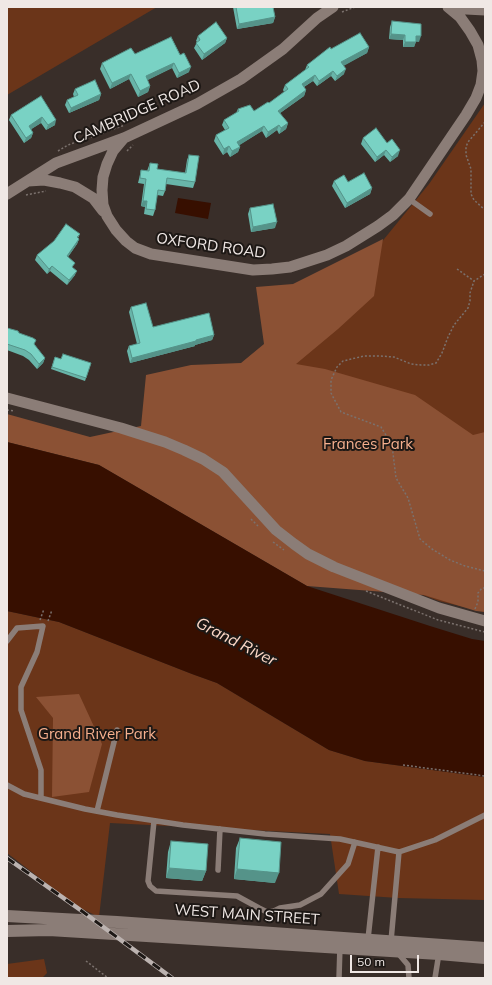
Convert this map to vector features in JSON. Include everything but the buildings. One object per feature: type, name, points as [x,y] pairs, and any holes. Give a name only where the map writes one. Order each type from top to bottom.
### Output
[{"type":"main road","name":"WEST MAIN STREET","points":[[7,916],[340,943],[368,940],[395,945]]},
{"type":"main road","name":"WEST MAIN STREET","points":[[7,931],[49,930],[395,945],[439,949],[485,958]]},
{"type":"main road","name":"WEST MAIN STREET","points":[[439,949],[485,948]]},
{"type":"street","name":"OXFORD ROAD","points":[[27,181],[44,180],[60,183],[74,187],[93,198],[116,230],[126,241],[135,248],[151,254],[253,270],[290,267],[327,255],[346,246],[378,226],[393,215],[409,199],[476,98],[483,71],[478,45],[460,17],[448,7]]},
{"type":"street","points":[[455,7],[485,10]]},
{"type":"street","name":"CAMBRIDGE ROAD","points":[[7,194],[56,163],[124,138],[197,104],[241,79],[283,49],[318,18],[337,10]]},
{"type":"street","name":"OXFORD ROAD","points":[[107,216],[103,205],[102,190],[104,177],[107,164],[113,151],[124,138]]},
{"type":"street","points":[[7,398],[121,428],[166,442],[184,450],[203,459],[222,472],[276,530],[308,554],[334,567],[439,608],[485,621]]},
{"type":"lane","points":[[409,199],[430,214]]},
{"type":"lane","points":[[7,641],[17,628],[43,624],[37,652],[21,688],[21,710],[41,770],[41,798]]},
{"type":"lane","points":[[97,811],[117,730]]},
{"type":"lane","points":[[7,785],[24,794],[97,811],[154,821],[265,834],[340,839],[399,852],[435,840],[485,816]]},
{"type":"lane","points":[[154,821],[148,881],[150,886],[156,891],[237,896],[267,912],[280,908],[300,906],[321,894],[348,864],[355,842]]},
{"type":"lane","points":[[218,870],[220,829]]},
{"type":"lane","points":[[368,940],[378,847]]},
{"type":"lane","points":[[399,852],[395,945],[408,965],[409,978]]},
{"type":"lane","points":[[339,978],[340,943]]},
{"type":"lane","points":[[435,978],[439,949]]},
{"type":"path","points":[[337,10],[355,7]]},
{"type":"path","points":[[485,122],[468,142],[466,147],[466,155],[471,169],[471,194],[474,200],[485,210]]},
{"type":"path","points":[[55,152],[68,145],[126,125]]},
{"type":"path","points":[[127,152],[134,144]]},
{"type":"path","points":[[25,195],[42,191],[50,191]]},
{"type":"path","points":[[457,269],[474,281]]},
{"type":"path","points":[[485,274],[474,281],[470,293],[468,308],[454,325],[436,363],[421,365],[411,364],[394,357],[364,356],[343,361],[337,367],[331,380],[331,393],[341,412],[381,427],[392,445],[396,478],[408,498],[420,539],[432,549],[450,560],[465,566],[485,571]]},
{"type":"path","points":[[7,410],[21,412]]},
{"type":"path","points":[[250,518],[260,528]]},
{"type":"path","points":[[271,539],[276,545],[290,554]]},
{"type":"path","points":[[366,591],[438,620],[485,632]]},
{"type":"path","points":[[43,624],[44,609]]},
{"type":"path","points":[[43,624],[52,610]]},
{"type":"path","points":[[403,765],[485,776]]},
{"type":"path","points":[[86,961],[108,978]]},
{"type":"green space","points":[[7,7],[157,7],[7,95]]},
{"type":"green space","name":"Frances Park","points":[[485,103],[485,612],[439,601],[401,587],[253,402],[429,184]]},
{"type":"green space","name":"Frances Park","points":[[383,239],[374,296],[338,329],[296,364],[325,369],[415,395],[473,435],[485,432],[485,612],[476,611],[424,595],[307,586],[99,465],[7,442],[7,414],[90,437],[141,426],[146,375],[191,365],[241,363],[264,344],[256,287],[293,284]]},
{"type":"green space","name":"Grand River Park","points":[[7,611],[59,622],[217,683],[329,750],[365,761],[485,777],[485,900],[398,898],[339,894],[330,834],[110,823],[99,917],[76,906],[7,853]]},
{"type":"green space","points":[[79,694],[102,744],[89,792],[52,797],[53,718],[36,697]]},
{"type":"green space","points":[[44,959],[47,973],[42,978],[7,978],[7,964]]},
{"type":"water","points":[[178,198],[211,203],[208,219],[175,213]]},
{"type":"water","name":"Grand River","points":[[7,442],[99,465],[307,586],[472,639],[485,641],[485,777],[365,761],[329,750],[217,683],[59,622],[7,611]]},
{"type":"railway","points":[[7,858],[172,978]]}]
